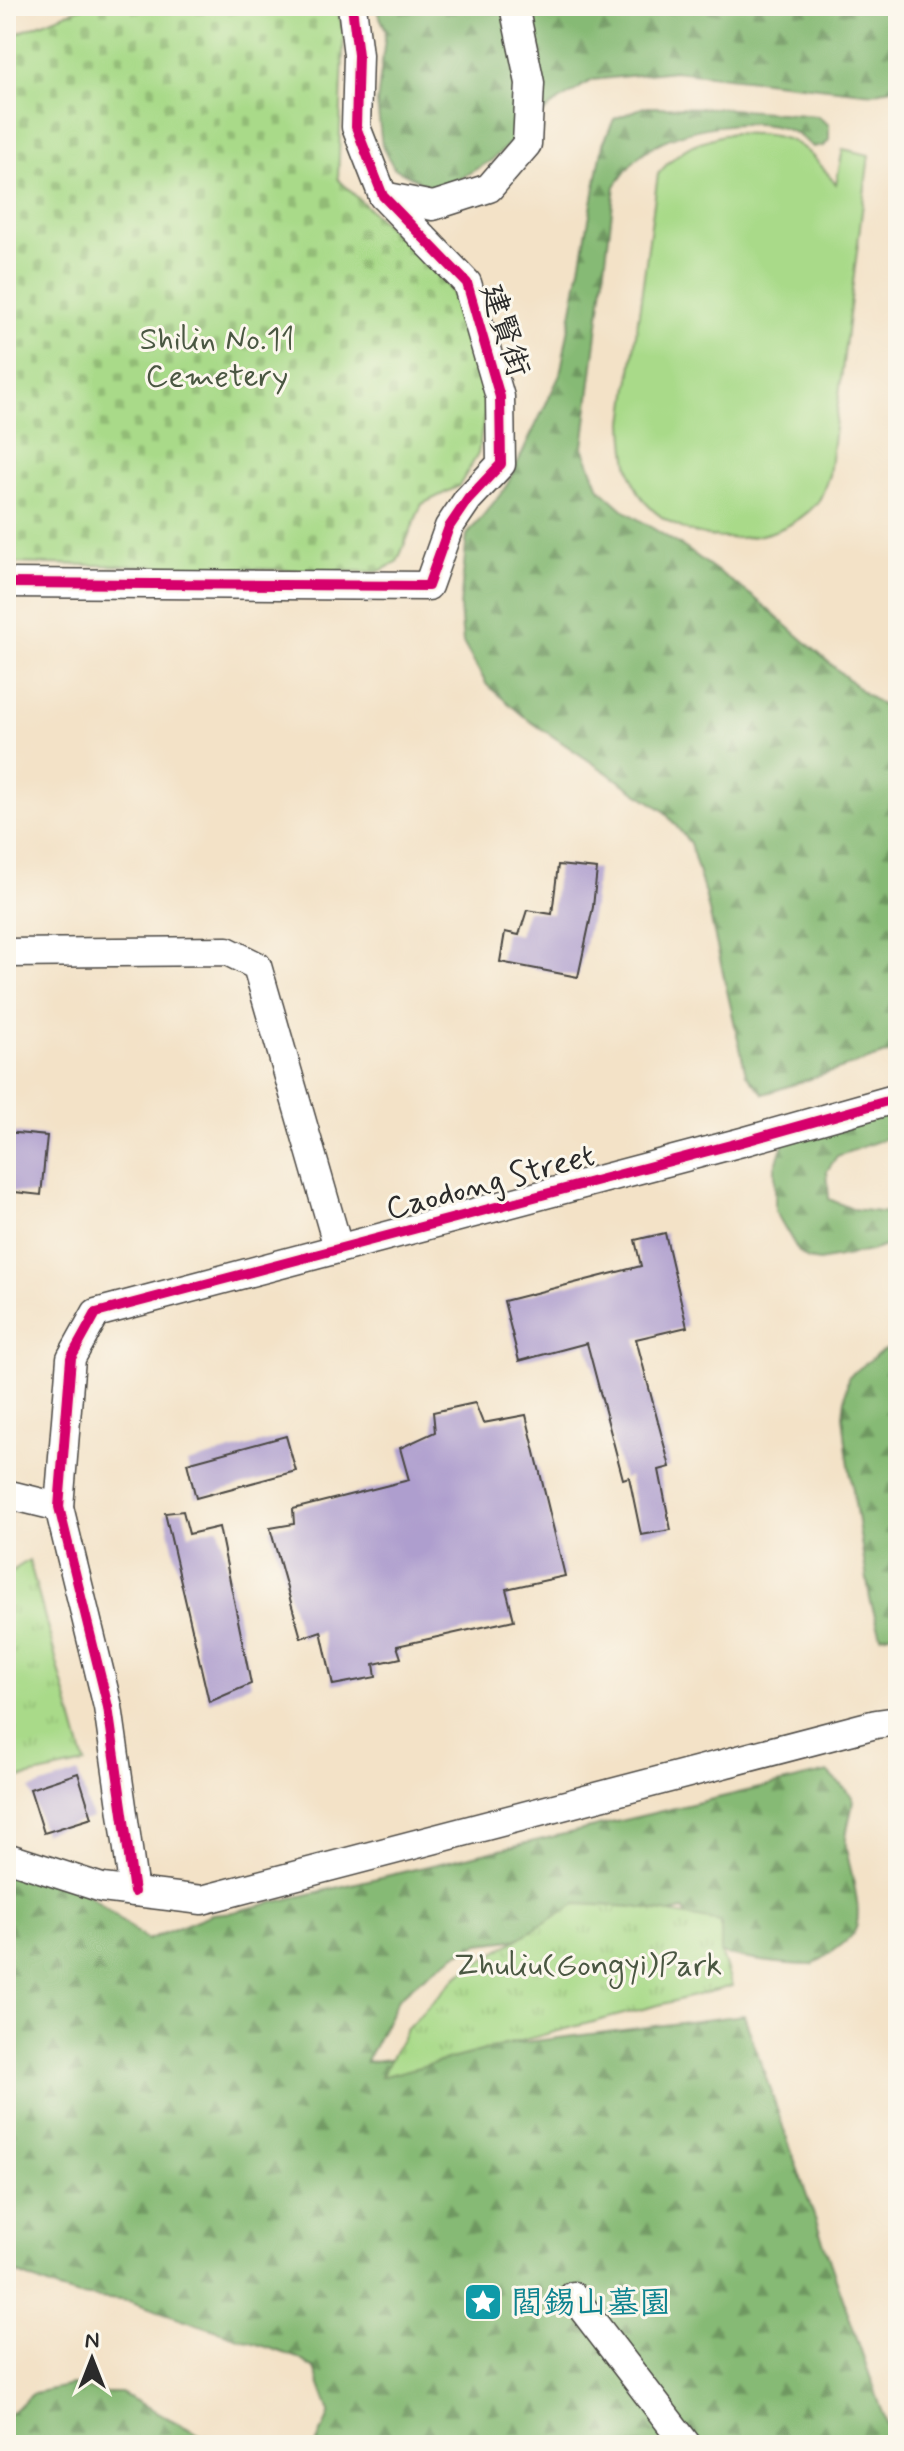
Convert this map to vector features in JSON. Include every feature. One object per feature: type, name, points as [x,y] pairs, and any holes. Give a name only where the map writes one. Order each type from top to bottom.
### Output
[{"type":"street","points":[[352,6],[358,55],[356,127],[383,196],[433,206],[489,188],[527,144],[530,83],[514,6]]},
{"type":"street","name":"建賢街","points":[[6,583],[428,586],[449,527],[468,499],[501,464],[500,397],[467,283],[383,196]]},
{"type":"street","points":[[6,953],[227,951],[257,966],[338,1247]]},
{"type":"street","name":"Caodong Street","points":[[59,1507],[71,1358],[96,1313],[898,1098]]},
{"type":"street","points":[[6,1494],[59,1507],[108,1707],[134,1892]]},
{"type":"street","points":[[6,1857],[102,1888],[202,1900],[876,1724],[898,1721]]},
{"type":"street","points":[[573,2296],[687,2445]]},
{"type":"green space","name":"Shilin No.11 Cemetery","points":[[85,6],[336,6],[344,32],[338,179],[447,284],[481,340],[488,396],[478,454],[459,486],[422,504],[397,562],[378,572],[6,563],[6,38]]},
{"type":"green space","points":[[375,6],[898,6],[894,9],[898,86],[873,93],[674,71],[592,80],[550,107],[492,160],[435,189],[394,168],[382,146],[377,103],[386,30]]},
{"type":"green space","points":[[644,107],[719,108],[817,116],[829,125],[829,140],[824,146],[813,147],[796,133],[760,124],[699,129],[649,149],[626,171],[615,186],[583,447],[599,488],[625,511],[688,550],[755,598],[864,693],[898,716],[898,1050],[764,1094],[746,1074],[706,898],[690,843],[664,811],[527,719],[487,685],[463,643],[460,607],[467,535],[505,489],[560,375],[603,144],[614,119]]},
{"type":"green space","points":[[732,133],[768,135],[793,142],[813,156],[836,184],[843,149],[869,155],[829,475],[824,490],[817,503],[799,519],[778,530],[731,538],[707,536],[684,529],[663,518],[646,503],[631,475],[624,422],[658,174],[691,146]]},
{"type":"green space","points":[[898,1112],[898,1134],[837,1156],[827,1171],[829,1199],[852,1209],[898,1214],[898,1242],[819,1261],[808,1259],[799,1252],[775,1211],[775,1167],[784,1141]]},
{"type":"green space","points":[[898,1343],[898,1484],[889,1509],[898,1551],[898,1632],[881,1636],[870,1599],[843,1415],[848,1377],[879,1353]]},
{"type":"green space","points":[[29,1560],[85,1764],[6,1781],[6,1575]]},
{"type":"green space","points":[[828,1772],[853,1797],[846,1841],[858,1915],[853,1934],[813,1965],[754,1960],[710,1949],[696,1936],[684,1910],[590,1931],[479,1944],[456,1954],[398,1999],[366,2062],[744,2015],[894,2445],[316,2445],[330,2412],[314,2369],[298,2358],[129,2301],[80,2296],[6,2269],[6,1854],[81,1889],[147,1940],[212,1914],[233,1912]]},
{"type":"green space","name":"Zhuliu(Gongyi)Park","points":[[576,1904],[635,1907],[721,1922],[721,1952],[732,1986],[381,2077],[406,2030],[457,1976]]},
{"type":"green space","points":[[72,2385],[105,2393],[121,2393],[202,2436],[224,2439],[237,2445],[6,2445],[6,2417],[34,2393]]},
{"type":"building","points":[[558,865],[597,869],[593,907],[578,977],[500,962],[505,932],[519,935],[527,910],[552,914]]},
{"type":"building","points":[[6,1132],[47,1136],[41,1195],[6,1191]]},
{"type":"building","points":[[665,1233],[687,1327],[636,1339],[670,1467],[659,1470],[671,1530],[641,1535],[629,1477],[623,1479],[587,1343],[519,1361],[504,1301],[641,1266],[635,1240]]},
{"type":"building","points":[[475,1403],[483,1423],[526,1415],[565,1576],[506,1589],[514,1620],[397,1646],[401,1658],[374,1664],[376,1677],[333,1685],[321,1631],[301,1638],[270,1528],[294,1524],[293,1509],[409,1480],[400,1448],[435,1432],[433,1412]]},
{"type":"building","points":[[286,1436],[296,1471],[196,1498],[187,1463]]},
{"type":"building","points":[[183,1511],[189,1534],[219,1527],[251,1684],[209,1702],[165,1513]]},
{"type":"building","points":[[78,1773],[92,1818],[44,1833],[30,1789]]},
{"type":"cycle path","points":[[6,583],[428,586],[449,527],[468,499],[501,464],[500,397],[467,283],[383,196],[356,127],[358,55],[352,6]]},
{"type":"cycle path","points":[[134,1892],[108,1707],[59,1507],[71,1358],[96,1313],[898,1098]]},
{"type":"place","name":"閻錫山墓園","points":[[483,2302]]}]
